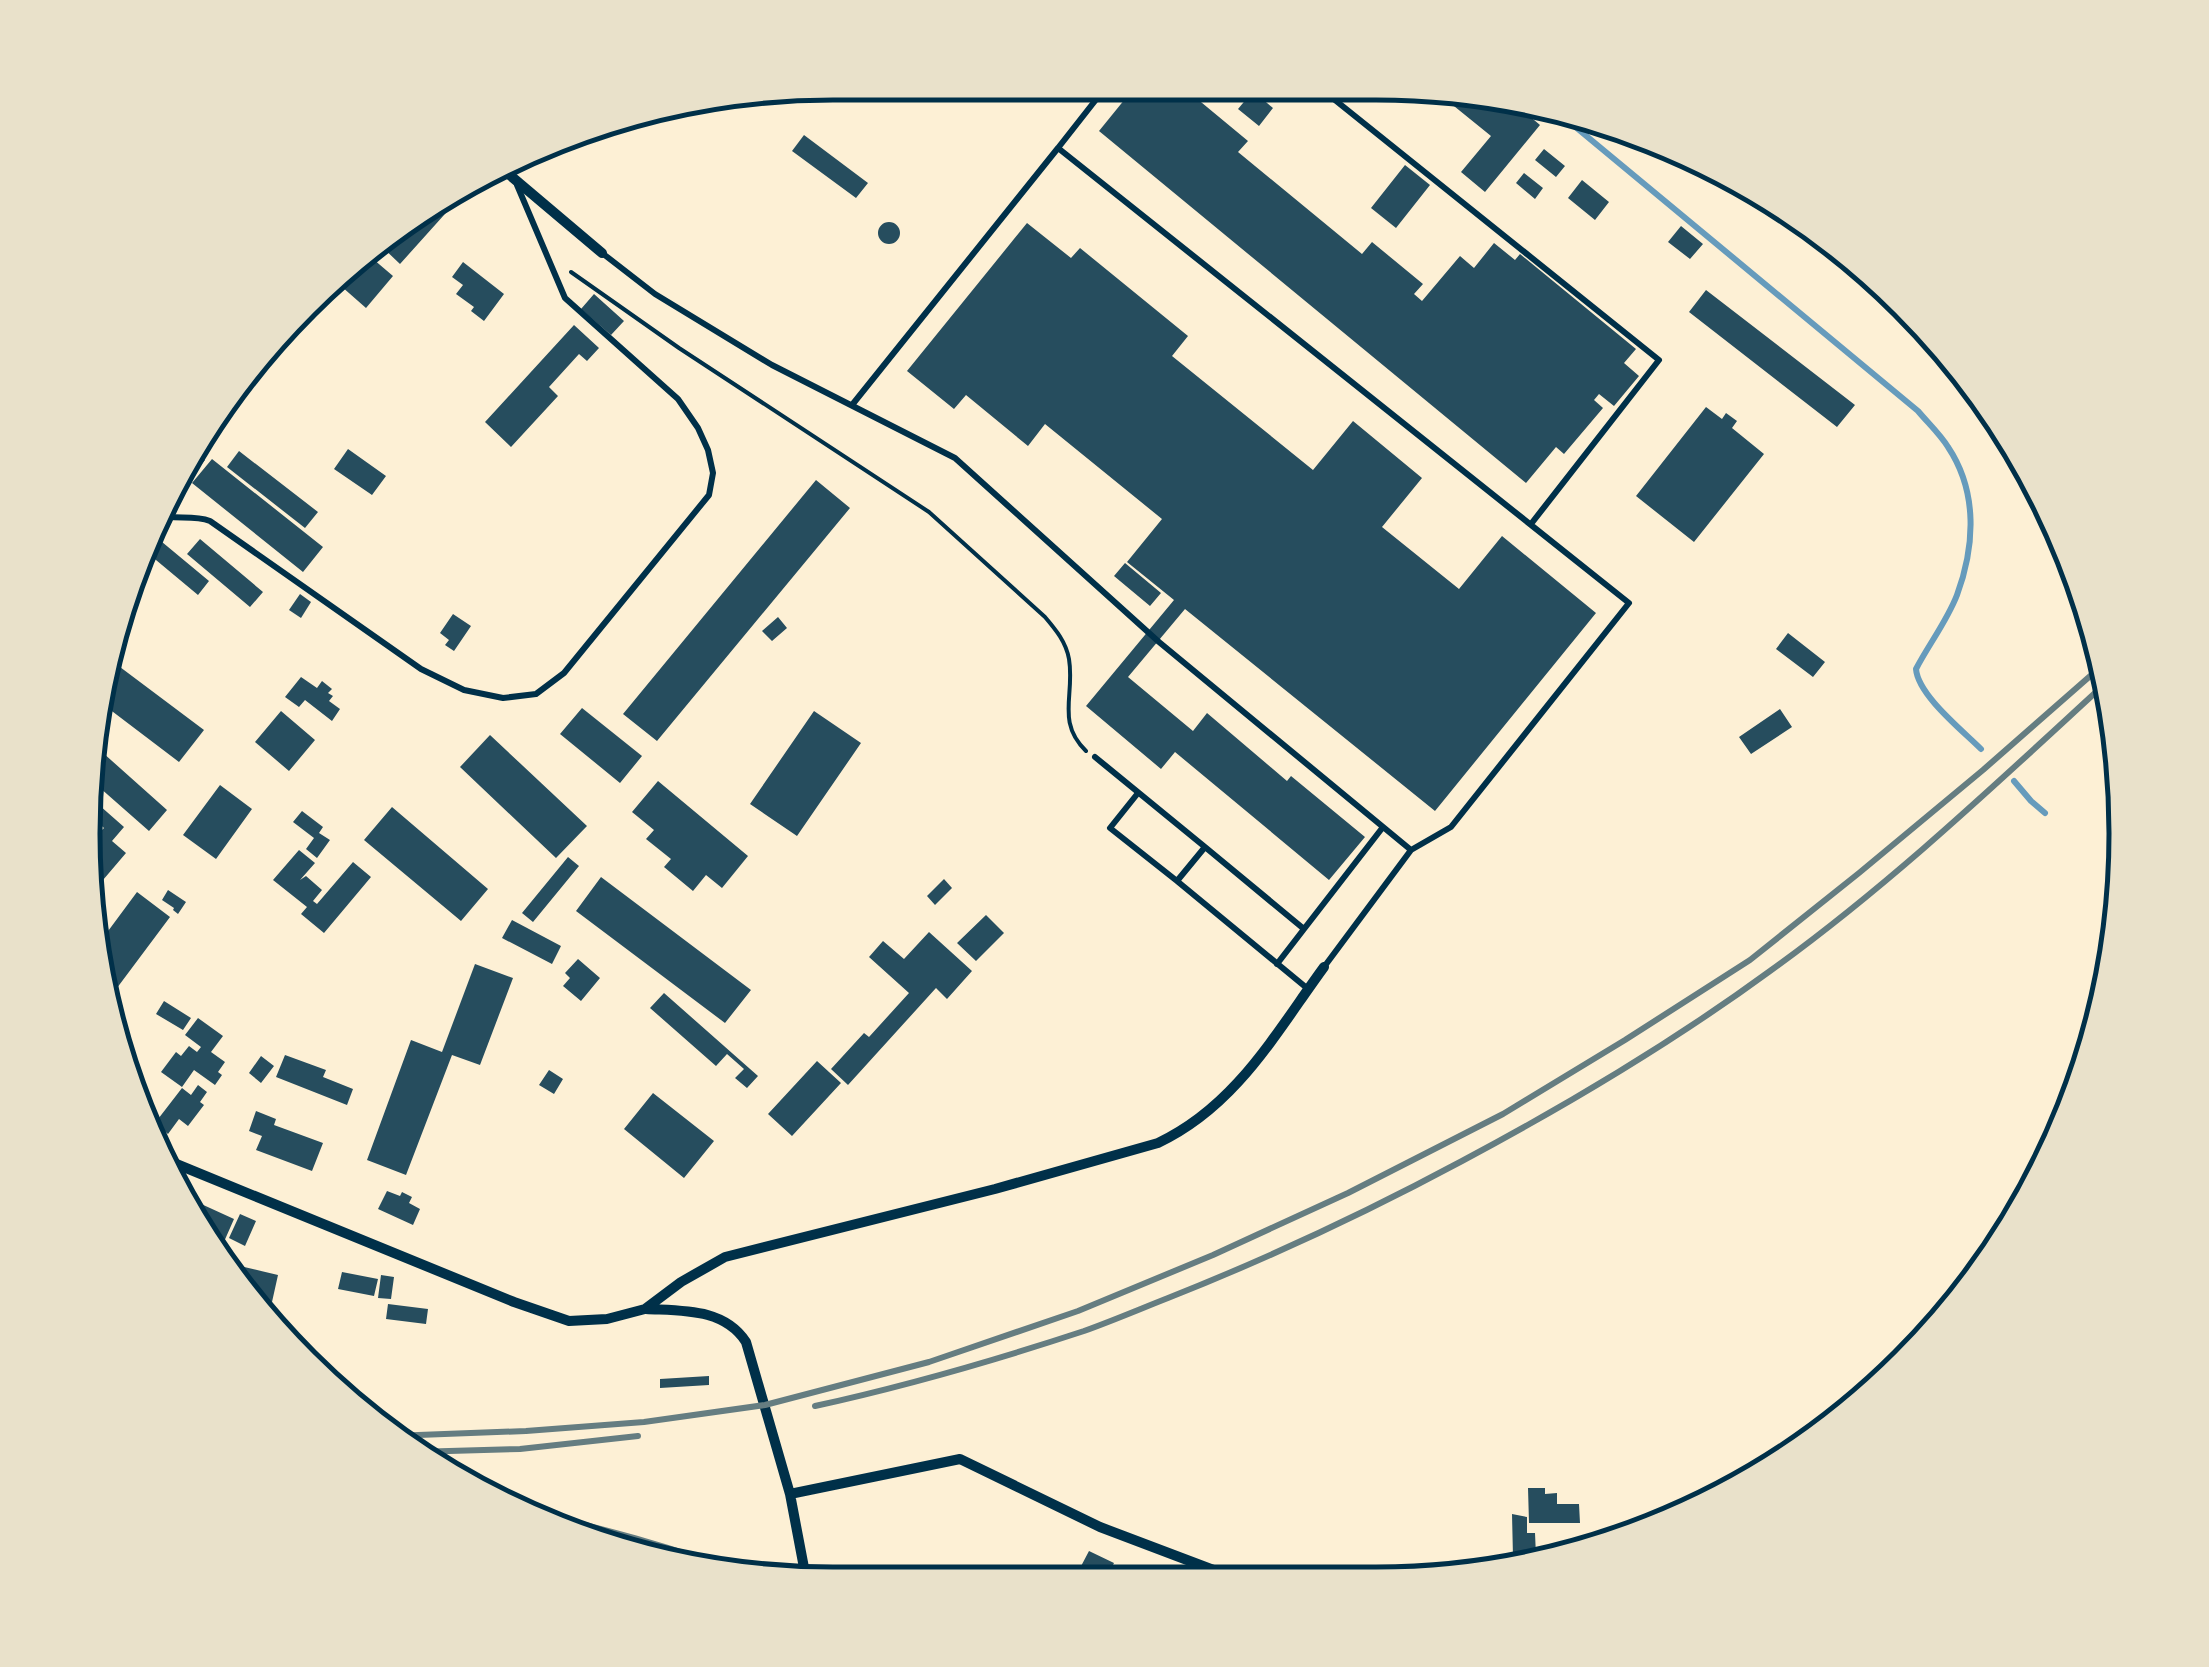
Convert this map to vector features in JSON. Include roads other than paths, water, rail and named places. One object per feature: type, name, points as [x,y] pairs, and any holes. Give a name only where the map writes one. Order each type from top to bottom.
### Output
[{"type":"street","points":[[510,176],[602,253]]},
{"type":"street","points":[[645,1309],[681,1282],[725,1258],[995,1189],[1158,1143],[1183,1131],[1242,1080],[1324,967]]},
{"type":"street","points":[[181,1167],[569,1321],[645,1309],[716,1316],[730,1324],[742,1336],[752,1357],[790,1494],[804,1566]]},
{"type":"street","points":[[790,1494],[960,1458],[1100,1527],[1206,1567]]},
{"type":"lane","points":[[852,404],[1096,100]]},
{"type":"lane","points":[[1334,100],[1658,360],[1531,524]]},
{"type":"lane","points":[[1058,148],[1629,603],[1451,827],[1411,850],[1324,967]]},
{"type":"lane","points":[[172,518],[210,522],[421,668],[464,690],[503,698],[536,694],[564,673],[709,495],[714,474],[698,428],[678,399],[564,298],[514,179]]},
{"type":"lane","points":[[602,253],[655,294],[755,355],[955,458],[1159,642],[1411,850]]},
{"type":"lane","points":[[1095,757],[1304,929]]},
{"type":"lane","points":[[1138,793],[1110,828],[1308,989]]},
{"type":"lane","points":[[1277,964],[1384,827]]},
{"type":"lane","points":[[1177,881],[1205,847]]},
{"type":"waterway","points":[[1578,129],[1918,411],[1945,442],[1965,482],[1970,539],[1957,595],[1916,669],[1932,701],[1981,749]]},
{"type":"waterway","points":[[2014,781],[2045,813]]},
{"type":"railway","points":[[415,1435],[644,1422],[765,1405],[929,1362],[1078,1311],[1213,1255],[1348,1193],[1503,1114],[1750,960],[1983,770],[2091,675]]},
{"type":"railway","points":[[815,1406],[984,1362],[1116,1319],[1317,1234],[1542,1117],[1696,1023],[1815,938],[1944,831],[2095,693]]},
{"type":"railway","points":[[439,1451],[520,1449],[638,1436]]},
{"type":"railway","points":[[605,1530],[663,1547]]}]
